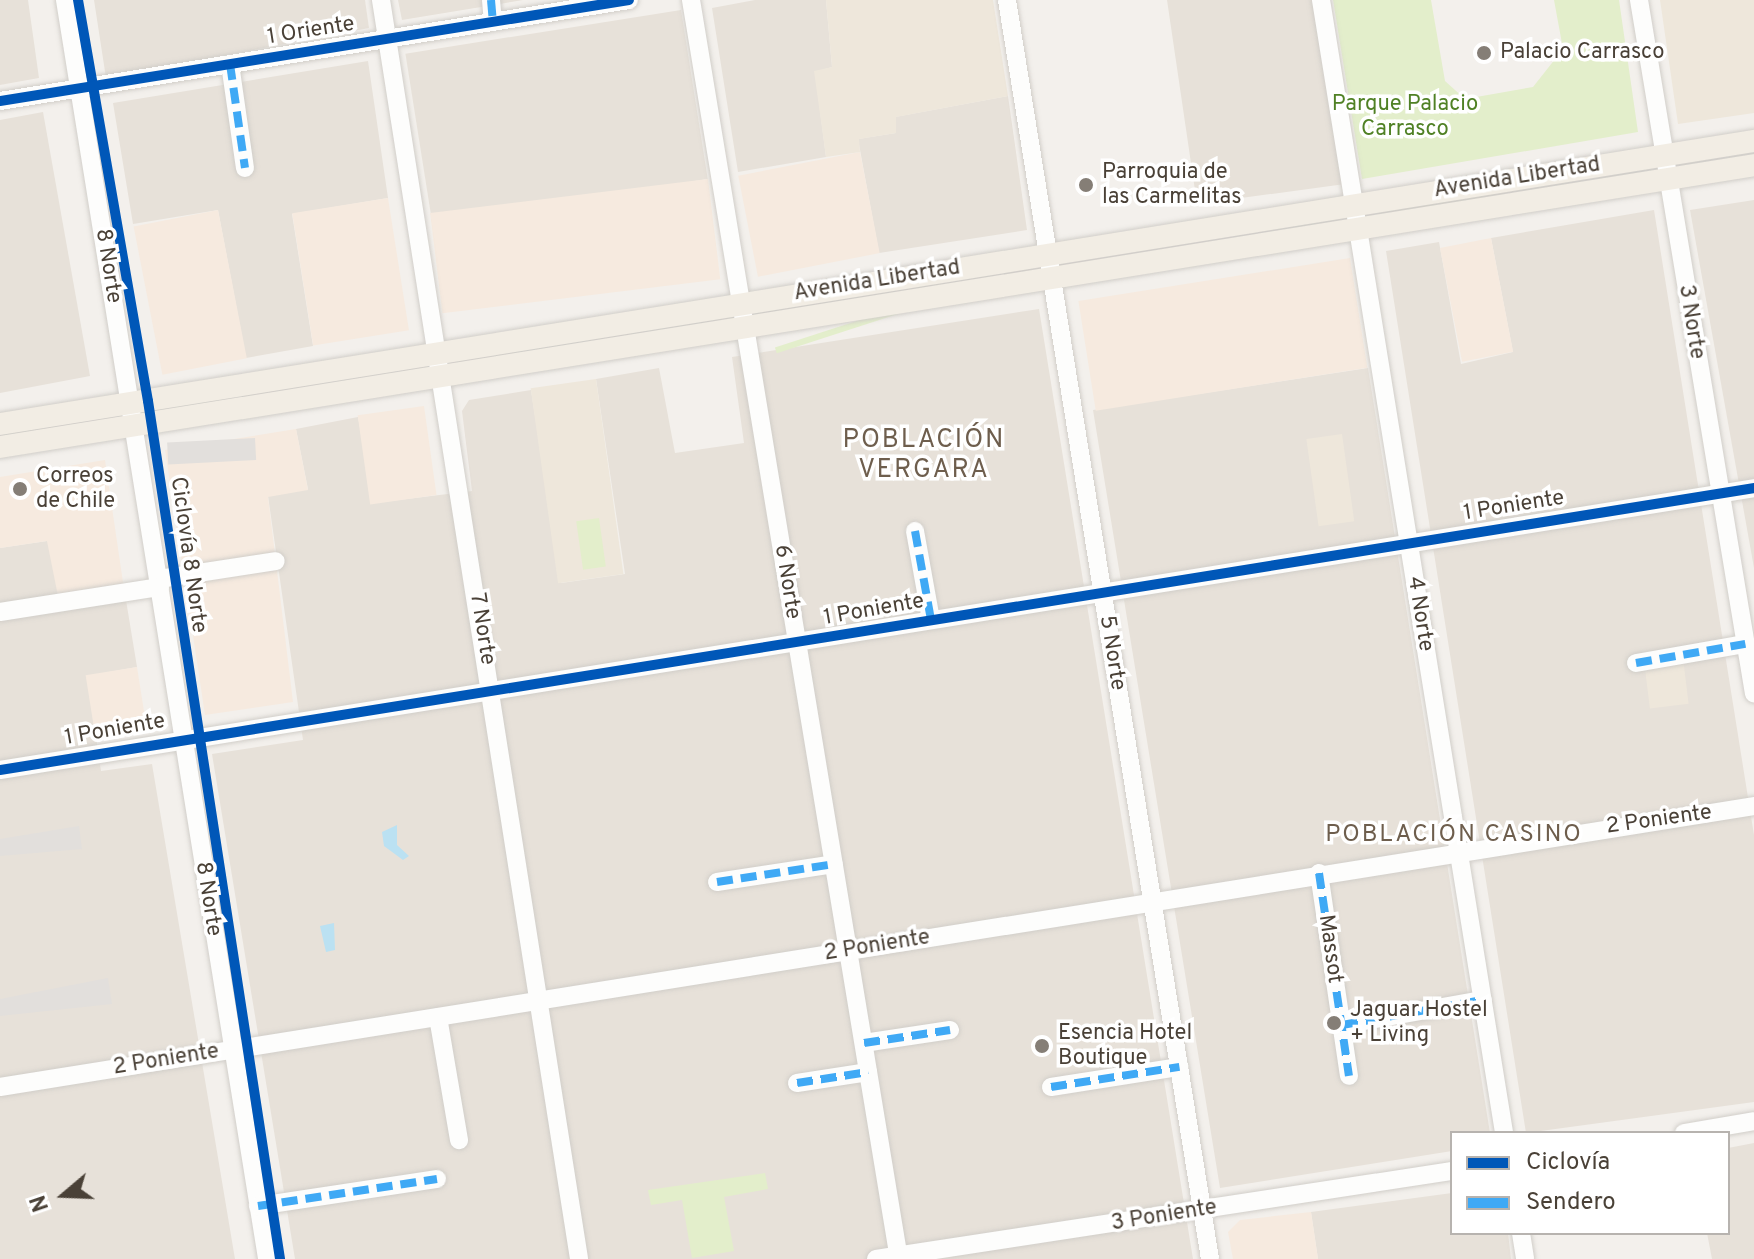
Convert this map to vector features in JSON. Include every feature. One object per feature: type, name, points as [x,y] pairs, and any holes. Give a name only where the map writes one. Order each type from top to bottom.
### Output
[{"type":"main road","name":"Avenida Libertad","points":[[0,447],[134,426],[742,304],[1754,141]]},
{"type":"main road","name":"Avenida Libertad","points":[[0,424],[130,404],[745,327],[1754,165]]},
{"type":"street","name":"8 Norte","points":[[65,0],[159,583],[181,739],[267,1259]]},
{"type":"street","name":"7 Norte","points":[[381,0],[442,364],[579,1259]]},
{"type":"street","points":[[491,0],[493,22]]},
{"type":"street","name":"1 Oriente","points":[[0,101],[493,22],[568,5],[629,0]]},
{"type":"street","name":"6 Norte","points":[[691,0],[899,1257]]},
{"type":"street","name":"5 Norte","points":[[1007,0],[1210,1259]]},
{"type":"street","name":"4 Norte","points":[[1321,0],[1504,1131]]},
{"type":"street","name":"3 Norte","points":[[1639,0],[1754,694]]},
{"type":"street","points":[[230,64],[245,168]]},
{"type":"street","name":"1 Poniente","points":[[0,770],[1754,488]]},
{"type":"street","points":[[915,531],[931,620]]},
{"type":"street","points":[[0,612],[276,561]]},
{"type":"street","points":[[1636,663],[1745,644]]},
{"type":"street","name":"2 Poniente","points":[[0,1087],[1458,850],[1754,806]]},
{"type":"street","points":[[717,882],[834,864]]},
{"type":"street","name":"Massot","points":[[1319,873],[1349,1076]]},
{"type":"street","points":[[1342,1025],[1483,1000]]},
{"type":"street","points":[[438,1017],[459,1140]]},
{"type":"street","points":[[864,1043],[950,1030]]},
{"type":"street","points":[[1051,1087],[1179,1067]]},
{"type":"street","points":[[797,1083],[868,1072]]},
{"type":"street","points":[[1696,1131],[1754,1121]]},
{"type":"street","name":"3 Poniente","points":[[876,1259],[1450,1171]]},
{"type":"street","points":[[258,1206],[437,1179]]},
{"type":"street","points":[[1521,1235],[1525,1259]]},
{"type":"shaded area","points":[[0,0],[28,0],[39,78],[0,85]]},
{"type":"shaded area","points":[[94,0],[365,0],[369,28],[106,78]]},
{"type":"shaded area","points":[[398,0],[523,0],[402,20]]},
{"type":"shaded area","points":[[755,0],[826,0],[832,67],[815,72],[826,157],[738,172],[712,8]]},
{"type":"shaded area","points":[[826,0],[993,0],[1008,96],[896,117],[896,133],[859,139],[860,152],[826,157],[814,71],[832,67]]},
{"type":"shaded area","points":[[1167,0],[1312,0],[1345,184],[1197,204]]},
{"type":"shaded area","points":[[1660,0],[1754,0],[1754,113],[1678,124]]},
{"type":"shaded area","points":[[681,10],[708,179],[432,223],[405,54]]},
{"type":"shaded area","points":[[368,61],[388,198],[292,214],[313,346],[246,358],[218,210],[133,224],[113,103]]},
{"type":"shaded area","points":[[1008,96],[1027,230],[879,253],[858,139],[896,133],[895,117]]},
{"type":"shaded area","points":[[43,112],[90,376],[0,393],[0,120]]},
{"type":"shaded area","points":[[860,152],[880,253],[758,277],[738,176]]},
{"type":"shaded area","points":[[708,179],[720,279],[442,313],[430,213]]},
{"type":"shaded area","points":[[388,198],[409,330],[313,346],[292,213]]},
{"type":"shaded area","points":[[1754,200],[1754,568],[1690,210]]},
{"type":"shaded area","points":[[218,210],[247,358],[162,375],[134,226]]},
{"type":"shaded area","points":[[1654,210],[1754,835],[1754,1102],[1526,1131],[1386,251],[1439,242],[1461,364],[1513,352],[1491,238]]},
{"type":"shaded area","points":[[1491,238],[1513,352],[1462,362],[1440,248]]},
{"type":"shaded area","points":[[1350,258],[1367,368],[1096,411],[1078,301]]},
{"type":"shaded area","points":[[1039,309],[1193,1259],[295,1259],[212,754],[303,740],[268,496],[308,489],[296,429],[358,417],[374,503],[472,491],[462,411],[469,400],[531,390],[561,583],[625,574],[596,379],[659,368],[675,453],[744,443],[732,357]]},
{"type":"shaded area","points":[[1368,368],[1490,1131],[1450,1131],[1450,1151],[1220,1188],[1093,410]]},
{"type":"shaded area","points":[[596,379],[623,574],[558,583],[531,388]]},
{"type":"shaded area","points":[[424,406],[437,495],[370,504],[358,415]]},
{"type":"shaded area","points":[[296,429],[308,490],[268,497],[293,702],[205,715],[165,450]]},
{"type":"shaded area","points":[[1342,434],[1354,521],[1319,526],[1306,439]]},
{"type":"shaded area","points":[[255,438],[256,460],[168,465],[167,443]]},
{"type":"shaded area","points":[[105,460],[124,589],[59,601],[47,541],[0,548],[0,477]]},
{"type":"shaded area","points":[[47,541],[125,594],[137,667],[87,676],[101,771],[152,764],[235,1259],[0,1259],[0,548]]},
{"type":"shaded area","points":[[1683,658],[1689,704],[1650,708],[1644,663]]},
{"type":"shaded area","points":[[137,667],[146,724],[95,732],[86,675]]},
{"type":"shaded area","points":[[79,826],[82,849],[0,856],[0,839]]},
{"type":"shaded area","points":[[108,978],[112,1004],[0,1016],[0,999]]},
{"type":"shaded area","points":[[1754,1143],[1754,1259],[1712,1259],[1707,1235],[1730,1235],[1730,1148]]},
{"type":"shaded area","points":[[1450,1193],[1450,1235],[1508,1235],[1511,1259],[1318,1259],[1311,1212]]},
{"type":"shaded area","points":[[1311,1212],[1318,1259],[1233,1259],[1228,1232],[1240,1220]]},
{"type":"green space","name":"Parque Palacio Carrasco","points":[[1333,0],[1431,0],[1445,81],[1465,99],[1533,87],[1563,49],[1554,0],[1619,0],[1638,132],[1362,179]]},
{"type":"green space","points":[[1638,169],[1379,216],[1377,209]]},
{"type":"green space","points":[[1026,266],[1028,272],[777,353],[775,348]]},
{"type":"green space","points":[[599,518],[606,567],[583,570],[576,521]]},
{"type":"green space","points":[[765,1173],[768,1189],[724,1197],[734,1251],[692,1258],[682,1200],[651,1205],[648,1190]]},
{"type":"water","points":[[397,825],[397,845],[409,856],[403,860],[384,846],[382,832]]},
{"type":"water","points":[[334,923],[335,950],[326,952],[320,926]]},
{"type":"marked path","points":[[491,0],[493,22]]},
{"type":"marked path","points":[[230,64],[245,168]]},
{"type":"marked path","points":[[915,531],[931,620]]},
{"type":"marked path","points":[[1636,663],[1745,644]]},
{"type":"marked path","points":[[717,882],[834,864]]},
{"type":"marked path","points":[[1319,873],[1349,1076]]},
{"type":"marked path","points":[[1342,1025],[1483,1000]]},
{"type":"marked path","points":[[864,1043],[950,1030]]},
{"type":"marked path","points":[[1051,1087],[1179,1067]]},
{"type":"marked path","points":[[797,1083],[868,1072]]},
{"type":"marked path","points":[[258,1206],[437,1179]]},
{"type":"cycle path","name":"Ciclovía 8 Norte","points":[[78,0],[148,401],[280,1259]]},
{"type":"cycle path","points":[[0,101],[629,0]]},
{"type":"cycle path","points":[[0,770],[1754,488]]},
{"type":"place","name":"Palacio Carrasco","points":[[1484,53]]},
{"type":"place","name":"Parroquia de las Carmelitas","points":[[1086,185]]},
{"type":"place","name":"Correos de Chile","points":[[20,489]]},
{"type":"place","name":"Jaguar Hostel + Living","points":[[1334,1023]]},
{"type":"place","name":"Esencia Hotel Boutique","points":[[1042,1046]]},
{"type":"district","name":"POBLACIÓN VERGARA","points":[[924,456]]},
{"type":"district","name":"POBLACIÓN CASINO","points":[[1454,836]]}]
